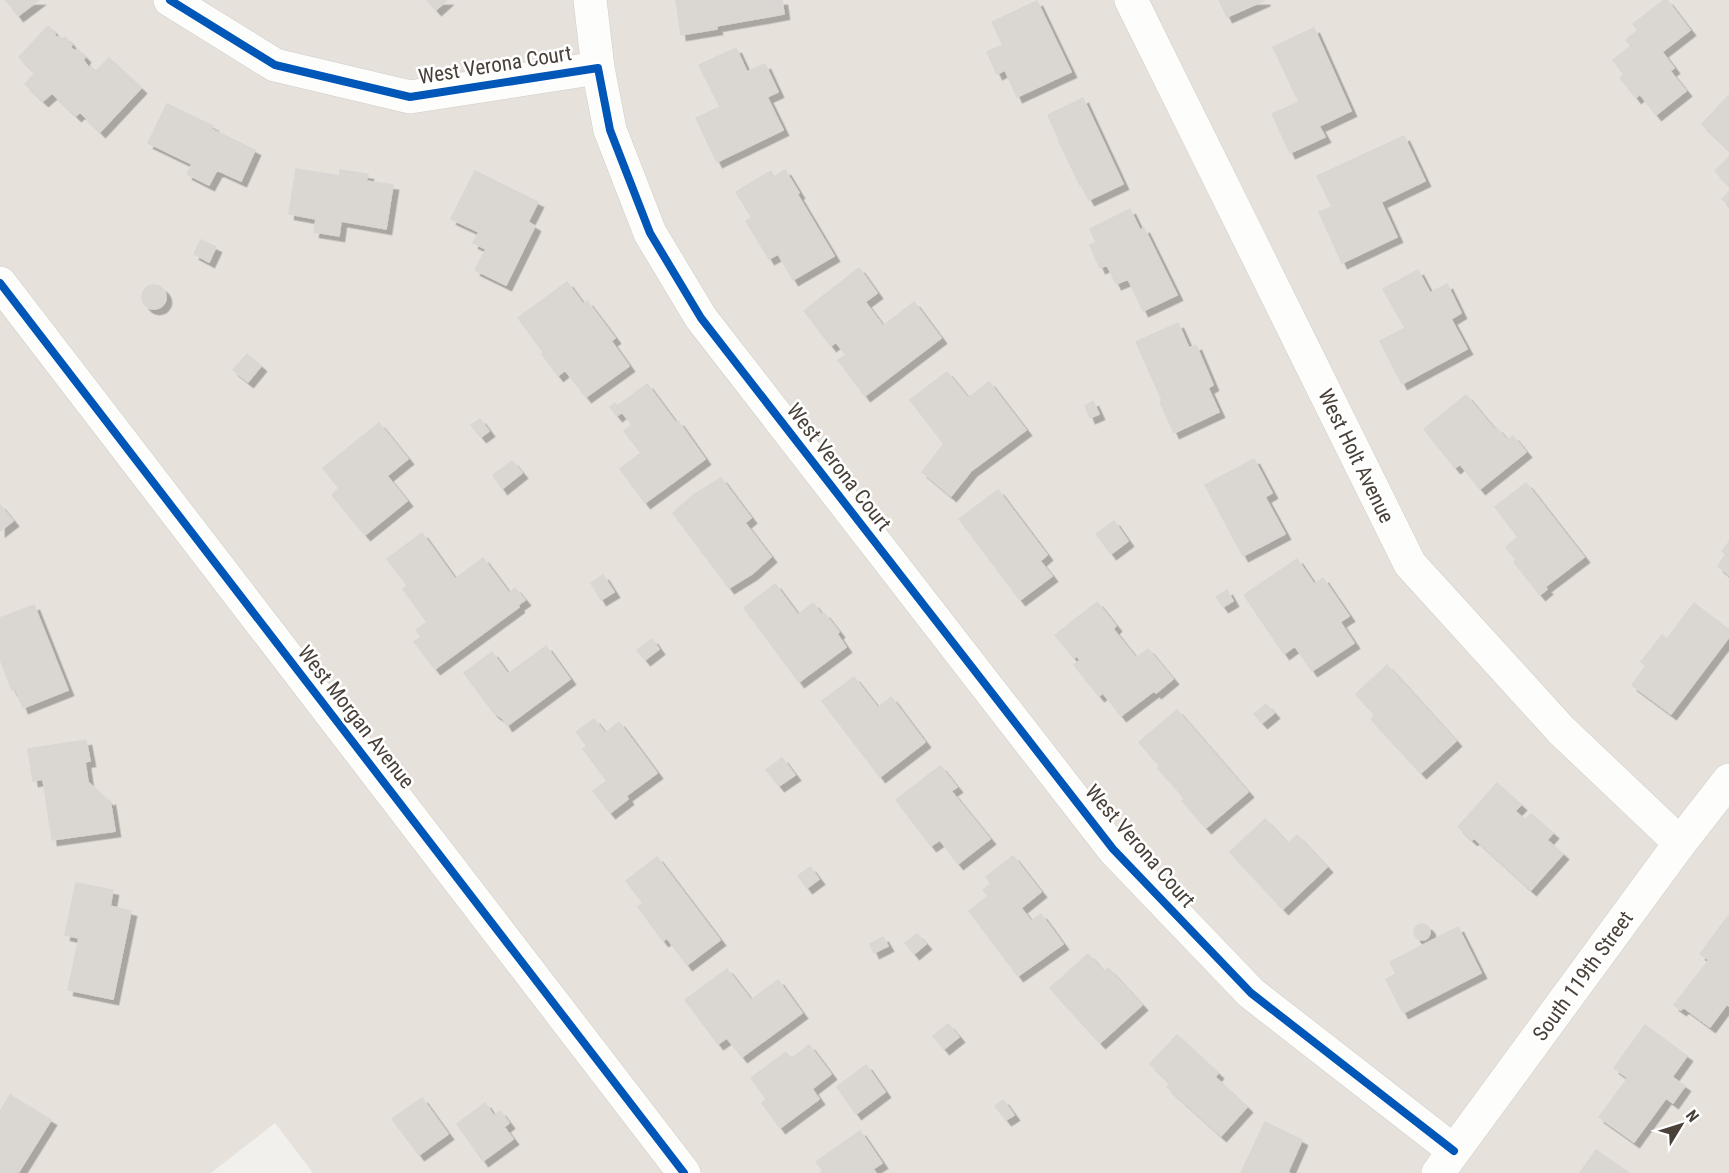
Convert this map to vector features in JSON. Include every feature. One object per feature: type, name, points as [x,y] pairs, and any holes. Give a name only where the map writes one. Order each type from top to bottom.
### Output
[{"type":"street","name":"West Verona Court","points":[[170,0],[275,65],[410,97],[598,68],[610,129],[650,233],[701,318],[1113,849],[1251,993],[1447,1162]]},
{"type":"street","points":[[590,0],[598,68]]},
{"type":"street","name":"West Holt Avenue","points":[[1131,0],[1410,564],[1561,730],[1680,843]]},
{"type":"street","name":"West Morgan Avenue","points":[[6,303],[684,1173]]},
{"type":"street","name":"South 119th Street","points":[[1447,1162],[1680,843],[1729,780]]},
{"type":"shaded area","points":[[0,0],[1729,0],[1729,1173],[313,1173],[275,1123],[211,1173],[0,1173]]},
{"type":"building","points":[[6,0],[39,0],[18,16]]},
{"type":"building","points":[[427,0],[447,0],[436,10]]},
{"type":"building","points":[[676,0],[782,0],[784,14],[716,26],[717,29],[681,35]]},
{"type":"building","points":[[1219,0],[1265,0],[1227,17]]},
{"type":"building","points":[[1667,0],[1690,30],[1662,52],[1674,68],[1670,71],[1686,91],[1656,115],[1640,94],[1636,98],[1620,78],[1624,75],[1613,60],[1631,46],[1626,40],[1638,30],[1633,24]]},
{"type":"building","points":[[1037,1],[1071,72],[1017,97],[1005,70],[997,74],[987,52],[1003,45],[992,22]]},
{"type":"building","points":[[48,26],[57,38],[65,37],[72,45],[70,47],[75,51],[77,49],[85,57],[83,60],[89,68],[96,71],[109,58],[141,88],[100,132],[80,112],[76,116],[52,93],[43,101],[25,84],[35,73],[19,57]]},
{"type":"building","points":[[1314,28],[1351,111],[1319,126],[1325,137],[1290,153],[1272,114],[1299,102],[1273,47]]},
{"type":"building","points":[[736,48],[747,72],[765,64],[778,92],[767,97],[783,130],[717,162],[696,118],[720,107],[699,65]]},
{"type":"building","points":[[1729,95],[1729,150],[1702,124]]},
{"type":"building","points":[[1083,98],[1123,184],[1089,200],[1059,142],[1048,115]]},
{"type":"building","points":[[167,104],[213,126],[211,129],[255,150],[241,181],[217,170],[209,185],[187,174],[192,164],[148,143]]},
{"type":"building","points":[[1404,136],[1425,181],[1381,202],[1397,237],[1342,263],[1319,212],[1332,207],[1317,176]]},
{"type":"building","points":[[1729,157],[1729,185],[1715,171]]},
{"type":"building","points":[[296,169],[340,176],[340,170],[368,174],[366,181],[393,185],[386,229],[341,221],[339,236],[314,232],[316,219],[289,214]]},
{"type":"building","points":[[785,170],[834,256],[793,280],[778,254],[769,259],[746,221],[752,218],[736,192],[771,171],[774,177]]},
{"type":"building","points":[[475,171],[538,202],[528,222],[535,226],[506,285],[475,270],[486,249],[473,243],[479,232],[451,219]]},
{"type":"building","points":[[1729,192],[1729,205],[1722,199]]},
{"type":"building","points":[[1130,209],[1140,230],[1144,228],[1177,295],[1143,311],[1128,279],[1116,284],[1107,265],[1100,268],[1090,245],[1096,242],[1090,229]]},
{"type":"building","points":[[201,240],[216,247],[209,262],[194,254]]},
{"type":"building","points":[[859,268],[877,293],[865,302],[883,326],[914,302],[941,338],[865,396],[838,360],[846,355],[836,342],[831,346],[804,311]]},
{"type":"building","points":[[1418,270],[1430,293],[1447,284],[1461,313],[1451,319],[1467,349],[1402,384],[1380,341],[1405,328],[1383,289]]},
{"type":"building","points":[[567,282],[583,304],[587,301],[615,338],[611,341],[629,366],[586,397],[565,370],[558,376],[518,318]]},
{"type":"building","points":[[154,285],[162,289],[166,297],[162,305],[154,309],[146,305],[142,297],[146,289]]},
{"type":"building","points":[[1178,323],[1189,348],[1196,345],[1213,385],[1208,388],[1219,412],[1174,433],[1136,342]]},
{"type":"building","points":[[247,354],[261,366],[248,382],[233,370]]},
{"type":"building","points":[[947,372],[968,398],[989,382],[1026,430],[971,471],[951,496],[922,472],[944,444],[910,400]]},
{"type":"building","points":[[647,384],[676,423],[678,421],[705,459],[645,503],[620,469],[641,453],[624,431],[632,425],[622,412],[617,416],[610,407],[615,403],[617,406]]},
{"type":"building","points":[[1466,395],[1495,430],[1497,428],[1507,440],[1513,436],[1526,452],[1480,489],[1460,464],[1455,468],[1424,429]]},
{"type":"building","points":[[1093,401],[1099,414],[1090,418],[1085,406]]},
{"type":"building","points":[[480,419],[489,431],[481,437],[471,425]]},
{"type":"building","points":[[379,423],[408,459],[387,476],[407,501],[365,535],[332,495],[339,488],[323,468]]},
{"type":"building","points":[[1254,459],[1272,493],[1265,497],[1285,534],[1243,556],[1205,485]]},
{"type":"building","points":[[512,461],[522,473],[502,489],[493,475]]},
{"type":"building","points":[[721,478],[751,518],[745,523],[771,557],[752,574],[729,588],[673,513],[693,495]]},
{"type":"building","points":[[1526,483],[1584,557],[1545,587],[1547,589],[1540,595],[1514,562],[1516,560],[1506,547],[1518,537],[1495,507]]},
{"type":"building","points":[[998,490],[1047,555],[1040,561],[1052,576],[1020,600],[959,519]]},
{"type":"building","points":[[0,505],[13,521],[0,531]]},
{"type":"building","points":[[1114,521],[1128,541],[1111,554],[1096,534]]},
{"type":"building","points":[[422,533],[455,579],[483,558],[509,593],[515,588],[525,600],[518,605],[519,607],[435,669],[414,642],[421,637],[416,630],[427,622],[403,589],[407,585],[387,559]]},
{"type":"building","points":[[1729,542],[1729,575],[1718,566],[1726,554],[1722,551]]},
{"type":"building","points":[[1297,559],[1314,584],[1323,578],[1349,616],[1340,622],[1354,643],[1312,671],[1295,646],[1284,654],[1244,595]]},
{"type":"building","points":[[603,575],[614,592],[601,600],[591,583]]},
{"type":"building","points":[[775,584],[798,615],[813,603],[839,632],[837,634],[846,647],[799,682],[744,608]]},
{"type":"building","points":[[1227,590],[1233,601],[1223,607],[1216,597]]},
{"type":"building","points":[[1097,602],[1116,626],[1113,629],[1136,658],[1148,649],[1173,679],[1121,716],[1103,693],[1099,696],[1074,665],[1080,660],[1077,656],[1074,658],[1055,635]]},
{"type":"building","points":[[1694,603],[1729,630],[1729,637],[1671,714],[1632,685],[1646,666],[1641,662],[1662,635],[1667,639]]},
{"type":"building","points":[[34,605],[68,690],[23,708],[15,688],[12,690],[0,659],[0,618]]},
{"type":"building","points":[[652,639],[659,649],[645,660],[637,650]]},
{"type":"building","points":[[546,646],[570,679],[507,726],[503,719],[493,712],[464,673],[492,652],[508,674]]},
{"type":"building","points":[[1387,665],[1456,741],[1421,773],[1371,719],[1375,715],[1356,694]]},
{"type":"building","points":[[854,677],[878,708],[891,697],[925,742],[880,777],[822,701]]},
{"type":"building","points":[[1266,704],[1274,713],[1262,723],[1254,714]]},
{"type":"building","points":[[1177,710],[1248,792],[1206,828],[1182,801],[1185,799],[1139,742]]},
{"type":"building","points":[[594,719],[605,733],[619,722],[657,773],[626,796],[628,799],[610,813],[593,791],[607,781],[583,749],[587,746],[576,732]]},
{"type":"building","points":[[86,740],[90,761],[85,762],[88,782],[108,801],[110,800],[115,831],[52,840],[43,779],[33,781],[28,749]]},
{"type":"building","points":[[782,758],[795,775],[779,786],[766,770]]},
{"type":"building","points":[[940,766],[957,787],[951,791],[990,839],[958,864],[940,840],[931,846],[896,800]]},
{"type":"building","points":[[1497,783],[1521,805],[1515,811],[1525,820],[1531,814],[1553,833],[1547,840],[1563,854],[1531,890],[1474,838],[1472,840],[1458,827]]},
{"type":"building","points":[[1265,819],[1288,844],[1297,835],[1327,867],[1283,909],[1230,852]]},
{"type":"building","points":[[1013,856],[1041,892],[1021,908],[1031,921],[1041,914],[1063,944],[1018,976],[969,911],[988,896],[983,890],[991,884],[986,877]]},
{"type":"building","points":[[657,857],[720,940],[687,965],[667,938],[663,941],[638,907],[643,903],[626,881]]},
{"type":"building","points":[[810,867],[819,879],[807,888],[798,876]]},
{"type":"building","points":[[76,883],[113,890],[110,906],[131,911],[113,999],[68,990],[79,938],[65,935]]},
{"type":"building","points":[[1729,915],[1729,1006],[1727,1004],[1710,1027],[1683,1007],[1681,1010],[1674,1005],[1709,960],[1700,954]]},
{"type":"building","points":[[1422,924],[1430,932],[1422,940],[1414,932]]},
{"type":"building","points":[[1458,927],[1481,973],[1403,1013],[1386,979],[1396,974],[1390,962]]},
{"type":"building","points":[[917,934],[926,944],[914,954],[905,943]]},
{"type":"building","points":[[883,937],[888,946],[874,953],[870,944]]},
{"type":"building","points":[[1088,954],[1104,972],[1108,968],[1142,1005],[1100,1043],[1050,988]]},
{"type":"building","points":[[727,969],[751,1000],[778,980],[802,1013],[742,1057],[727,1038],[718,1044],[685,1000]]},
{"type":"building","points":[[948,1024],[959,1037],[944,1049],[933,1036]]},
{"type":"building","points":[[1645,1025],[1687,1056],[1672,1077],[1685,1086],[1673,1103],[1666,1098],[1634,1142],[1599,1117],[1628,1078],[1614,1068]]},
{"type":"building","points":[[1177,1035],[1218,1073],[1215,1077],[1247,1107],[1221,1136],[1167,1087],[1170,1083],[1150,1064]]},
{"type":"building","points":[[809,1045],[831,1074],[812,1089],[819,1099],[780,1128],[762,1103],[766,1099],[751,1078],[786,1052],[791,1059]]},
{"type":"building","points":[[866,1065],[885,1092],[856,1114],[837,1087]]},
{"type":"building","points":[[10,1095],[51,1120],[18,1173],[0,1173],[0,1112]]},
{"type":"building","points":[[422,1098],[448,1134],[419,1155],[392,1119]]},
{"type":"building","points":[[1003,1100],[1014,1115],[1006,1120],[995,1106]]},
{"type":"building","points":[[485,1103],[494,1116],[500,1111],[509,1123],[504,1127],[513,1139],[483,1161],[457,1124]]},
{"type":"building","points":[[1265,1122],[1302,1140],[1288,1172],[1290,1173],[1241,1173]]},
{"type":"building","points":[[860,1131],[882,1163],[873,1169],[876,1173],[820,1173],[823,1171],[816,1162]]},
{"type":"building","points":[[1596,1150],[1629,1173],[1580,1173]]},
{"type":"cycle path","points":[[170,0],[275,65],[410,97],[598,68],[610,130],[650,233],[701,318],[1113,849],[1251,993],[1454,1151]]},
{"type":"cycle path","points":[[0,283],[684,1173]]}]
